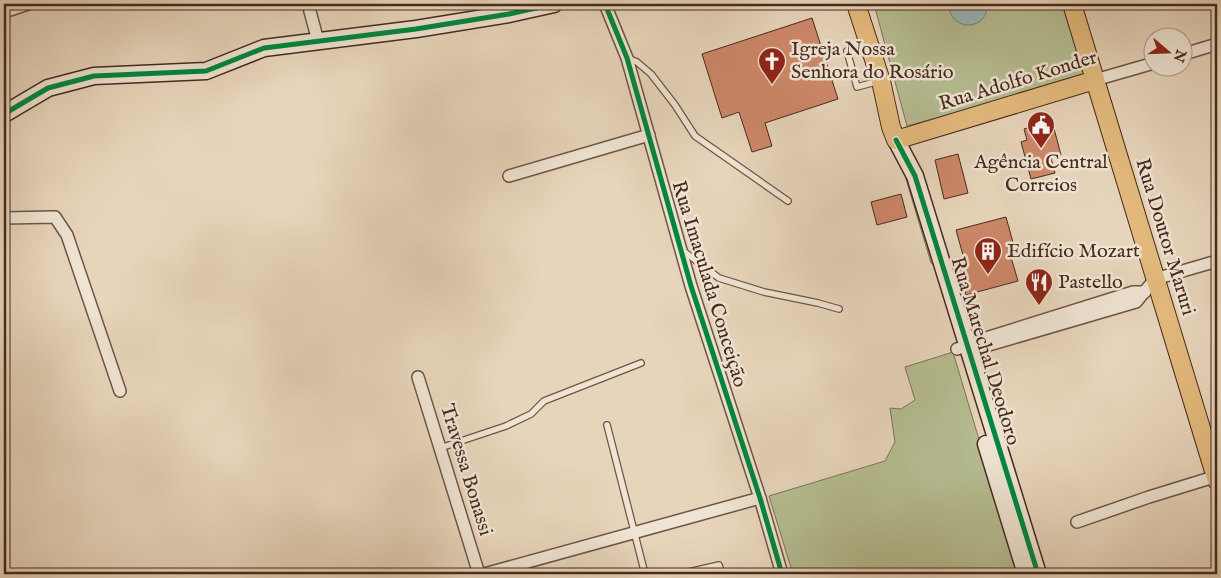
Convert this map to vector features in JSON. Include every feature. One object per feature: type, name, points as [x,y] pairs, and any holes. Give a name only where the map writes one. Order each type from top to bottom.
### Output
[{"type":"main road","name":"Rua Marechal Deodoro","points":[[856,4],[881,81],[896,140]]},
{"type":"main road","name":"Rua Doutor Maruri","points":[[1072,4],[1095,80],[1150,286],[1217,478]]},
{"type":"main road","name":"Rua Adolfo Konder","points":[[896,140],[1095,80]]},
{"type":"street","points":[[4,12],[28,4]]},
{"type":"street","points":[[308,4],[318,41]]},
{"type":"street","points":[[4,114],[48,88],[94,76],[206,71],[264,48],[416,29],[500,16],[554,4]]},
{"type":"street","name":"Rua Imaculada Conceição","points":[[605,4],[627,58],[680,249],[760,498],[782,574]]},
{"type":"street","points":[[1194,51],[1217,44]]},
{"type":"street","name":"Rua Adolfo Konder","points":[[1095,80],[1144,66]]},
{"type":"street","points":[[509,176],[649,135]]},
{"type":"street","name":"Rua Marechal Deodoro","points":[[896,140],[904,179],[967,346],[1038,574]]},
{"type":"street","points":[[7,220],[55,217],[67,235],[120,391]]},
{"type":"street","points":[[967,346],[986,338],[1133,292],[1217,261]]},
{"type":"street","name":"Rua Marechal Deodoro","points":[[967,346],[1026,574]]},
{"type":"street","name":"Travessa Bonassi","points":[[418,377],[479,574]]},
{"type":"street","points":[[1077,522],[1217,478]]},
{"type":"street","points":[[484,574],[760,498]]},
{"type":"lane","points":[[846,52],[857,87],[881,81]]},
{"type":"lane","points":[[627,58],[637,62],[651,74],[675,105],[695,136],[788,201]]},
{"type":"lane","points":[[680,249],[719,278],[764,292],[839,309]]},
{"type":"lane","points":[[440,448],[506,426],[531,414],[544,401],[640,363]]},
{"type":"lane","points":[[607,425],[645,574]]},
{"type":"lane","points":[[680,574],[719,565],[722,574]]},
{"type":"green space","points":[[874,4],[1064,4],[1087,77],[907,126]]},
{"type":"green space","points":[[905,161],[936,267],[931,263],[906,179]]},
{"type":"green space","points":[[953,352],[1019,574],[793,574],[769,496],[885,461],[895,442],[890,408],[901,409],[915,400],[905,367]]},
{"type":"water","points":[[949,4],[987,4],[986,13],[976,24],[962,24],[955,20]]},
{"type":"building","name":"Igreja Nossa Senhora do Rosário","points":[[812,18],[838,99],[765,123],[772,146],[752,152],[739,112],[722,118],[702,54]]},
{"type":"building","name":"Agência Central Correios","points":[[1052,121],[1061,155],[1051,158],[1055,173],[1031,179],[1021,142],[1027,140],[1024,129]]},
{"type":"building","points":[[958,154],[968,193],[944,199],[935,160]]},
{"type":"building","points":[[901,194],[907,217],[877,225],[871,202]]},
{"type":"building","points":[[1006,217],[1014,246],[1008,247],[1018,281],[966,295],[959,268],[966,266],[956,230]]},
{"type":"cycle path","points":[[4,114],[48,88],[94,76],[206,71],[264,48],[416,29],[509,14],[554,4]]},
{"type":"cycle path","points":[[605,4],[627,58],[691,286],[760,498],[782,574]]},
{"type":"cycle path","points":[[896,140],[915,176],[1038,574]]},
{"type":"place","name":"Igreja Nossa Senhora do Rosário","points":[[772,85]]},
{"type":"place","name":"Agência Central Correios","points":[[1041,149]]},
{"type":"place","name":"Edifício Mozart","points":[[988,275]]},
{"type":"place","name":"Pastello","points":[[1039,306]]}]
